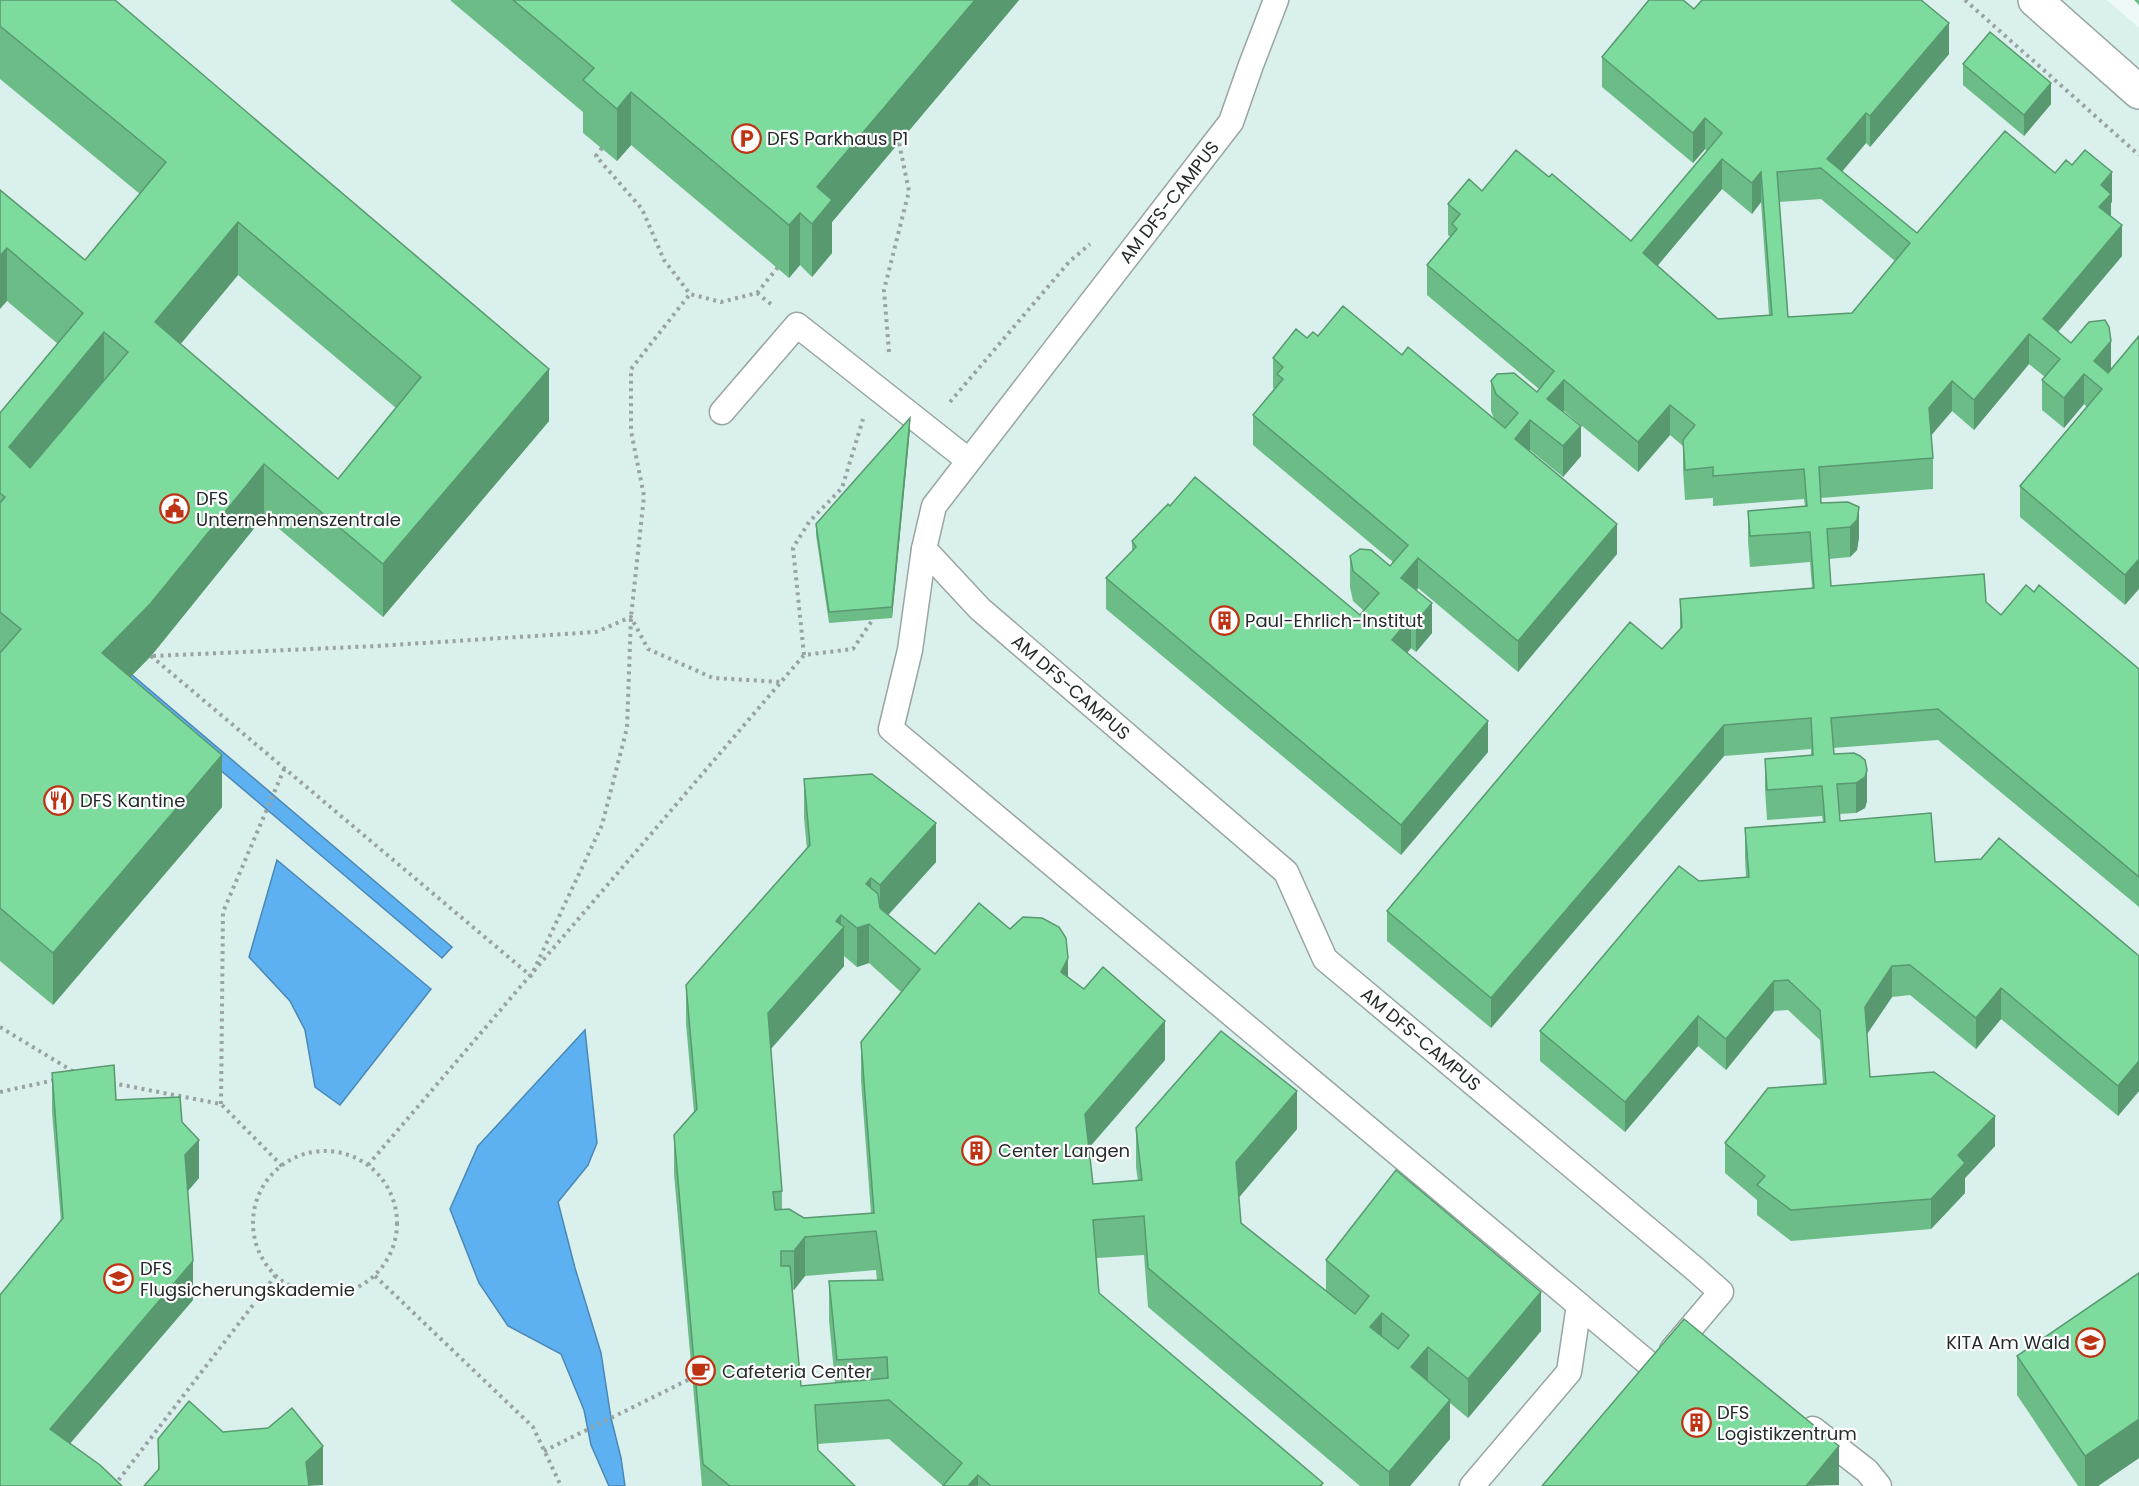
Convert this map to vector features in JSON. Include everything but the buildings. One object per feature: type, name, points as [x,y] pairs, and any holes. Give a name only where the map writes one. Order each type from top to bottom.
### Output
[{"type":"street","points":[[2035,0],[2139,92]]},
{"type":"lane","name":"AM DFS-CAMPUS","points":[[1276,0],[1232,122],[934,506],[924,549],[980,609],[1286,872],[1325,959],[1721,1292],[1688,1332]]},
{"type":"lane","points":[[722,412],[796,325],[968,460]]},
{"type":"lane","points":[[924,549],[910,650],[891,729],[1579,1305],[1648,1378],[1688,1332],[1707,1346]]},
{"type":"lane","points":[[1472,1486],[1569,1372],[1579,1305]]},
{"type":"lane","points":[[1792,1412],[1868,1471],[1879,1486]]},
{"type":"path","points":[[1965,0],[2139,155]]},
{"type":"path","points":[[804,655],[793,548],[809,522],[842,488],[873,386],[889,361],[884,290],[909,191],[899,143]]},
{"type":"path","points":[[602,148],[596,156],[642,209],[664,260],[690,294],[721,302],[758,293],[778,267]]},
{"type":"path","points":[[928,428],[1070,262],[1096,239]]},
{"type":"path","points":[[758,293],[796,325]]},
{"type":"path","points":[[531,976],[602,825],[627,728],[631,617],[644,496],[631,430],[631,369],[690,294]]},
{"type":"path","points":[[631,617],[648,649],[713,678],[782,682]]},
{"type":"path","points":[[531,976],[151,656],[377,646],[596,632],[631,617]]},
{"type":"path","points":[[368,1165],[804,655],[853,649],[873,619]]},
{"type":"path","points":[[221,1104],[223,912],[285,767]]},
{"type":"path","points":[[0,1027],[78,1075],[67,1077]]},
{"type":"path","points":[[0,1092],[56,1080]]},
{"type":"path","points":[[109,1082],[221,1104],[283,1167]]},
{"type":"path","points":[[320,1151],[345,1153],[368,1165],[389,1189],[397,1213],[396,1238],[390,1256],[375,1276],[359,1287],[336,1295],[310,1294],[286,1285],[261,1259],[253,1235],[255,1201],[267,1179],[296,1157],[320,1151]]},
{"type":"path","points":[[114,1486],[277,1275]]},
{"type":"path","points":[[375,1276],[533,1427],[561,1486]]},
{"type":"path","points":[[544,1451],[692,1378]]},
{"type":"shaded area","points":[[0,0],[2107,0],[2139,28],[2139,1486],[0,1486]]},
{"type":"water","points":[[104,651],[452,947],[442,958],[94,663]]},
{"type":"water","points":[[277,860],[431,989],[340,1105],[315,1087],[305,1030],[290,1001],[249,957]]},
{"type":"water","points":[[585,1030],[597,1143],[588,1165],[558,1202],[601,1353],[625,1486],[609,1486],[591,1445],[584,1410],[561,1354],[508,1326],[479,1283],[450,1209],[478,1146]]},
{"type":"place","name":"DFS Parkhaus P1","points":[[746,138]]},
{"type":"place","name":"DFS Unternehmenszentrale","points":[[175,508]]},
{"type":"place","name":"Paul-Ehrlich-Institut","points":[[1224,620]]},
{"type":"place","name":"DFS Kantine","points":[[59,800]]},
{"type":"place","name":"Center Langen","points":[[977,1150]]},
{"type":"place","name":"DFS Flugsicherungskademie","points":[[119,1278]]},
{"type":"place","name":"KITA Am Wald","points":[[2091,1342]]},
{"type":"place","name":"Cafeteria Center","points":[[701,1371]]},
{"type":"place","name":"DFS Logistikzentrum","points":[[1696,1422]]}]
